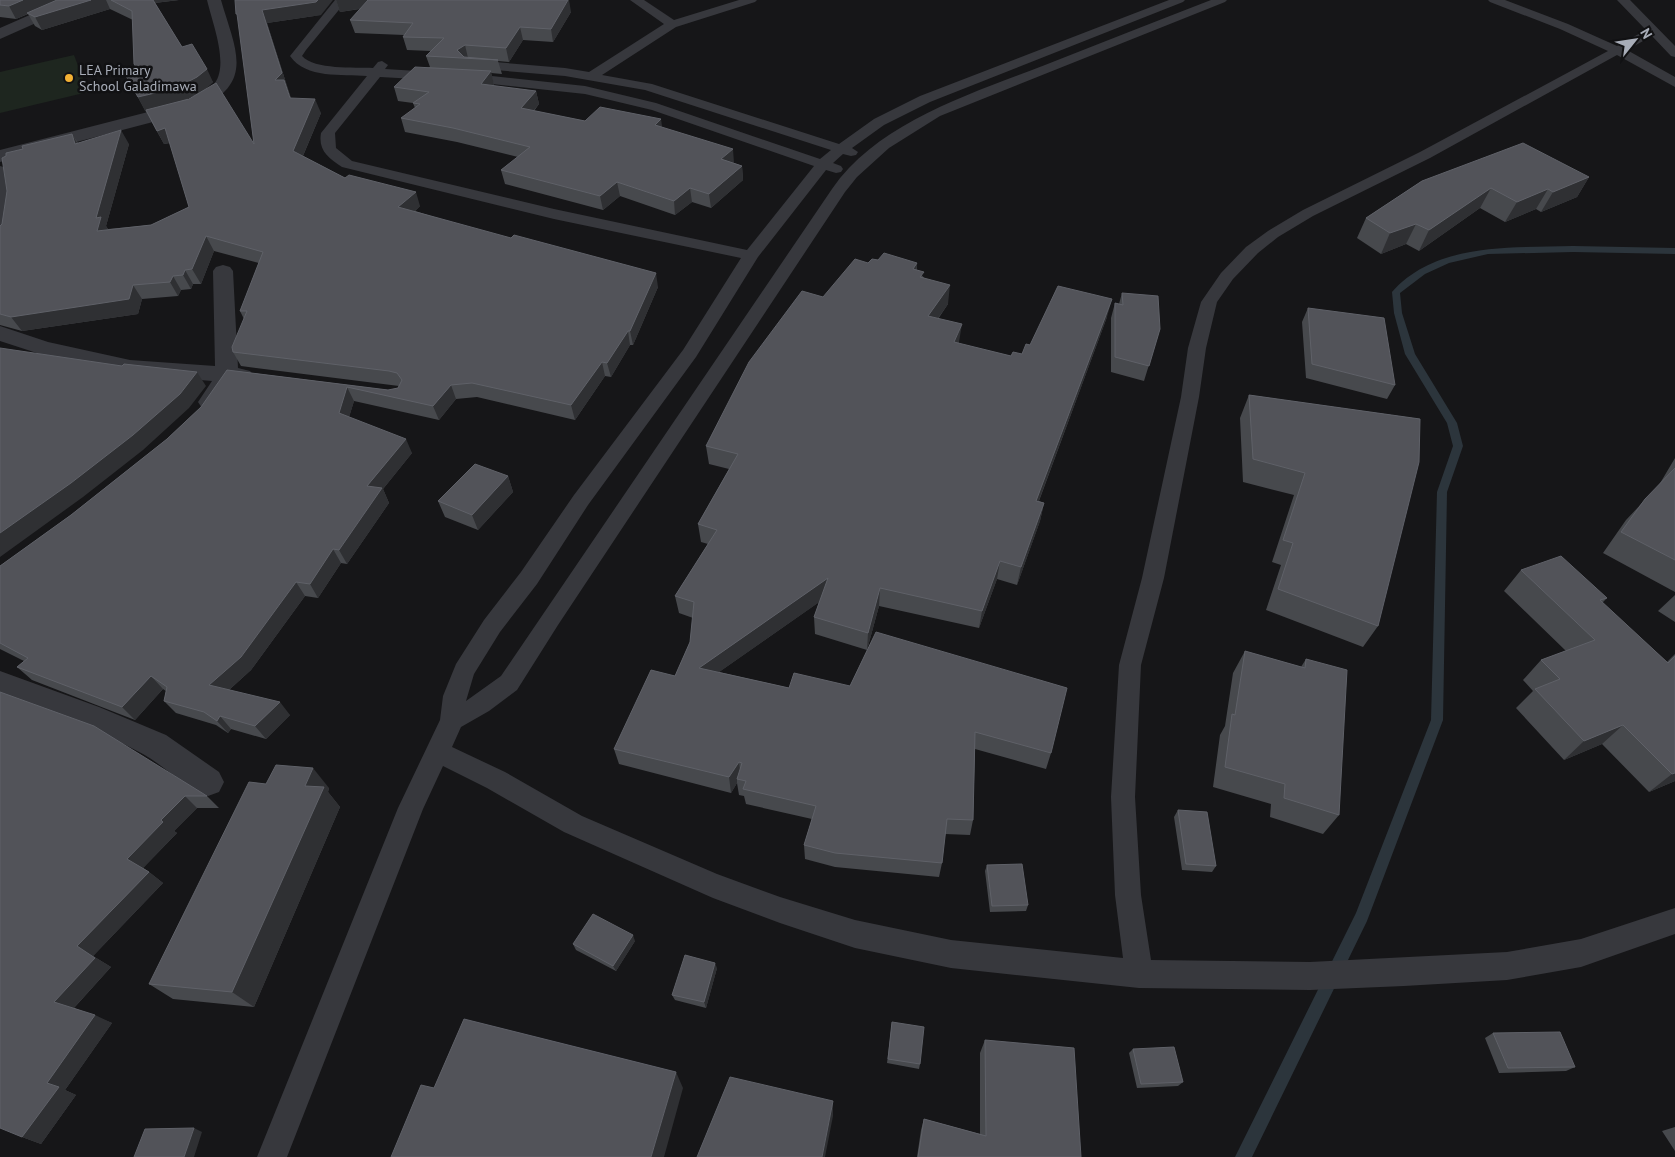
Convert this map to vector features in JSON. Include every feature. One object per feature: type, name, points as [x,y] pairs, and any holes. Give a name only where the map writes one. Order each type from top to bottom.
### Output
[{"type":"street","points":[[0,34],[76,0]]},
{"type":"street","points":[[0,156],[189,107],[207,99],[223,85],[229,69],[229,56],[214,0]]},
{"type":"street","points":[[0,172],[3,182],[6,216],[0,238]]},
{"type":"street","points":[[191,422],[218,393],[227,374],[223,271]]},
{"type":"street","points":[[0,333],[43,348],[130,367],[262,378]]},
{"type":"street","points":[[0,684],[88,716],[155,745],[208,782]]},
{"type":"lane","points":[[341,0],[296,56],[318,70],[469,78],[585,90],[656,107],[852,174]]},
{"type":"lane","points":[[636,0],[672,24]]},
{"type":"lane","points":[[592,76],[672,24],[751,0]]},
{"type":"lane","points":[[272,1157],[411,808],[452,720],[456,696],[464,671],[492,626],[529,578],[581,500],[690,354],[751,255],[823,164],[841,148],[873,126],[925,99],[1179,0]]},
{"type":"lane","points":[[452,720],[481,704],[510,683],[550,619],[685,420],[775,282],[839,190],[868,158],[906,129],[935,113],[1222,0]]},
{"type":"lane","points":[[1494,0],[1573,30],[1617,50],[1663,57]]},
{"type":"lane","points":[[1623,0],[1653,31],[1675,82]]},
{"type":"lane","points":[[1139,974],[1128,895],[1123,797],[1130,665],[1153,578],[1190,398],[1197,348],[1209,302],[1227,276],[1252,250],[1273,234],[1308,213],[1425,155],[1653,31]]},
{"type":"lane","points":[[306,64],[324,58],[389,60],[328,133],[326,143],[328,148],[347,164],[554,214],[751,255]]},
{"type":"lane","points":[[459,63],[533,68],[592,76],[648,87],[868,158]]},
{"type":"lane","points":[[438,752],[496,780],[573,824],[713,885],[798,916],[855,934],[951,954],[1139,974],[1310,976],[1507,966],[1581,953],[1675,922]]},
{"type":"shaded area","points":[[74,55],[88,92],[0,113],[0,72]]},
{"type":"building","points":[[0,0],[23,0],[9,6],[0,5]]},
{"type":"building","points":[[57,0],[91,0],[35,17],[27,13]]},
{"type":"building","points":[[111,0],[153,0],[182,47],[192,44],[207,69],[197,77],[176,88],[138,97],[126,76],[140,72],[134,64],[132,11]]},
{"type":"building","points":[[235,0],[318,0],[316,2],[262,10],[282,73],[275,80],[284,80],[290,98],[315,99],[293,151],[345,178],[349,175],[416,192],[398,207],[511,238],[514,235],[656,273],[630,331],[628,331],[607,363],[602,362],[571,405],[472,383],[451,385],[433,406],[347,387],[339,413],[406,439],[367,486],[382,488],[339,550],[333,549],[310,584],[296,582],[241,657],[209,685],[280,702],[255,726],[220,716],[217,721],[204,712],[164,701],[167,687],[151,676],[122,707],[17,667],[28,658],[0,643],[0,566],[71,515],[167,439],[201,407],[227,370],[388,390],[398,388],[402,380],[397,373],[389,371],[233,352],[232,347],[247,311],[240,311],[263,252],[206,236],[192,269],[185,270],[183,275],[173,276],[170,282],[133,285],[129,299],[11,317],[0,314],[0,226],[2,224],[7,191],[2,158],[6,156],[6,153],[23,149],[22,146],[72,134],[75,144],[121,130],[96,218],[101,217],[97,231],[151,225],[189,207],[165,128],[157,131],[146,110],[189,99],[216,83],[254,144]]},
{"type":"building","points":[[368,0],[568,0],[551,29],[520,27],[506,48],[465,45],[457,50],[464,57],[498,60],[426,56],[444,38],[403,37],[413,23],[350,20]]},
{"type":"building","points":[[415,67],[491,71],[481,84],[536,91],[521,108],[585,121],[600,107],[661,119],[655,125],[733,149],[721,159],[742,166],[709,194],[690,188],[674,201],[617,182],[600,196],[501,170],[530,147],[453,128],[401,118],[420,104],[413,103],[429,92],[394,87]]},
{"type":"building","points":[[1523,143],[1589,177],[1553,192],[1548,189],[1517,202],[1491,188],[1429,230],[1416,224],[1390,233],[1366,218],[1422,181]]},
{"type":"building","points":[[884,253],[917,263],[913,269],[924,272],[920,277],[950,285],[928,316],[962,324],[954,342],[1011,356],[1013,352],[1022,354],[1026,344],[1030,345],[1058,286],[1112,299],[1036,501],[1044,503],[1021,567],[1000,561],[982,611],[880,588],[868,633],[814,617],[828,578],[699,668],[789,688],[794,673],[850,686],[876,632],[1067,688],[1051,753],[975,732],[973,820],[947,819],[942,863],[835,853],[804,845],[816,806],[743,789],[746,781],[737,779],[742,763],[739,762],[729,777],[614,749],[651,670],[675,676],[690,642],[694,602],[675,596],[717,530],[698,524],[738,454],[706,446],[749,362],[802,291],[823,297],[855,259],[868,263],[872,259],[878,260]]},
{"type":"building","points":[[1122,293],[1158,296],[1160,329],[1149,366],[1115,357],[1115,303],[1123,305]]},
{"type":"building","points":[[1308,308],[1384,318],[1395,385],[1312,364]]},
{"type":"building","points":[[0,348],[122,366],[124,364],[197,372],[180,394],[133,435],[71,483],[0,533]]},
{"type":"building","points":[[1249,395],[1420,419],[1419,462],[1378,626],[1278,589],[1293,543],[1283,540],[1305,473],[1253,459]]},
{"type":"building","points":[[475,464],[508,476],[472,515],[438,501]]},
{"type":"building","points":[[1675,468],[1675,560],[1621,532],[1645,499]]},
{"type":"building","points":[[1561,556],[1607,598],[1600,600],[1668,663],[1675,656],[1675,773],[1672,774],[1623,725],[1584,741],[1535,689],[1560,679],[1541,660],[1595,640],[1521,570]]},
{"type":"building","points":[[1245,651],[1305,668],[1306,659],[1347,670],[1339,815],[1284,798],[1285,784],[1225,767],[1232,714],[1235,715]]},
{"type":"building","points":[[0,692],[94,726],[207,796],[185,796],[127,859],[149,872],[77,946],[95,958],[54,1002],[95,1015],[47,1083],[59,1087],[22,1137],[0,1128]]},
{"type":"building","points":[[276,765],[313,768],[305,786],[324,787],[232,992],[149,984],[249,782],[266,784]]},
{"type":"building","points":[[1178,810],[1207,812],[1216,866],[1186,864]]},
{"type":"building","points":[[1022,864],[1028,905],[992,906],[987,865]]},
{"type":"building","points":[[593,914],[633,935],[613,966],[573,944]]},
{"type":"building","points":[[685,955],[715,963],[704,1002],[672,995]]},
{"type":"building","points":[[464,1019],[676,1072],[651,1157],[391,1157],[421,1085],[434,1088]]},
{"type":"building","points":[[892,1022],[924,1027],[920,1064],[888,1059]]},
{"type":"building","points":[[1560,1032],[1575,1067],[1508,1068],[1493,1033]]},
{"type":"building","points":[[985,1040],[1074,1048],[1081,1157],[918,1157],[924,1119],[986,1136]]},
{"type":"building","points":[[1174,1047],[1183,1082],[1141,1084],[1133,1049]]},
{"type":"building","points":[[730,1077],[833,1101],[822,1157],[697,1157]]},
{"type":"building","points":[[194,1128],[184,1157],[134,1157],[145,1129]]},
{"type":"waterway","points":[[1243,1157],[1362,916],[1437,720],[1442,492],[1458,446],[1452,423],[1410,354],[1398,313],[1396,292],[1422,272],[1446,261],[1488,251],[1573,249],[1675,251]]},
{"type":"place","name":"LEA Primary School Galadimawa","points":[[69,78]]}]
